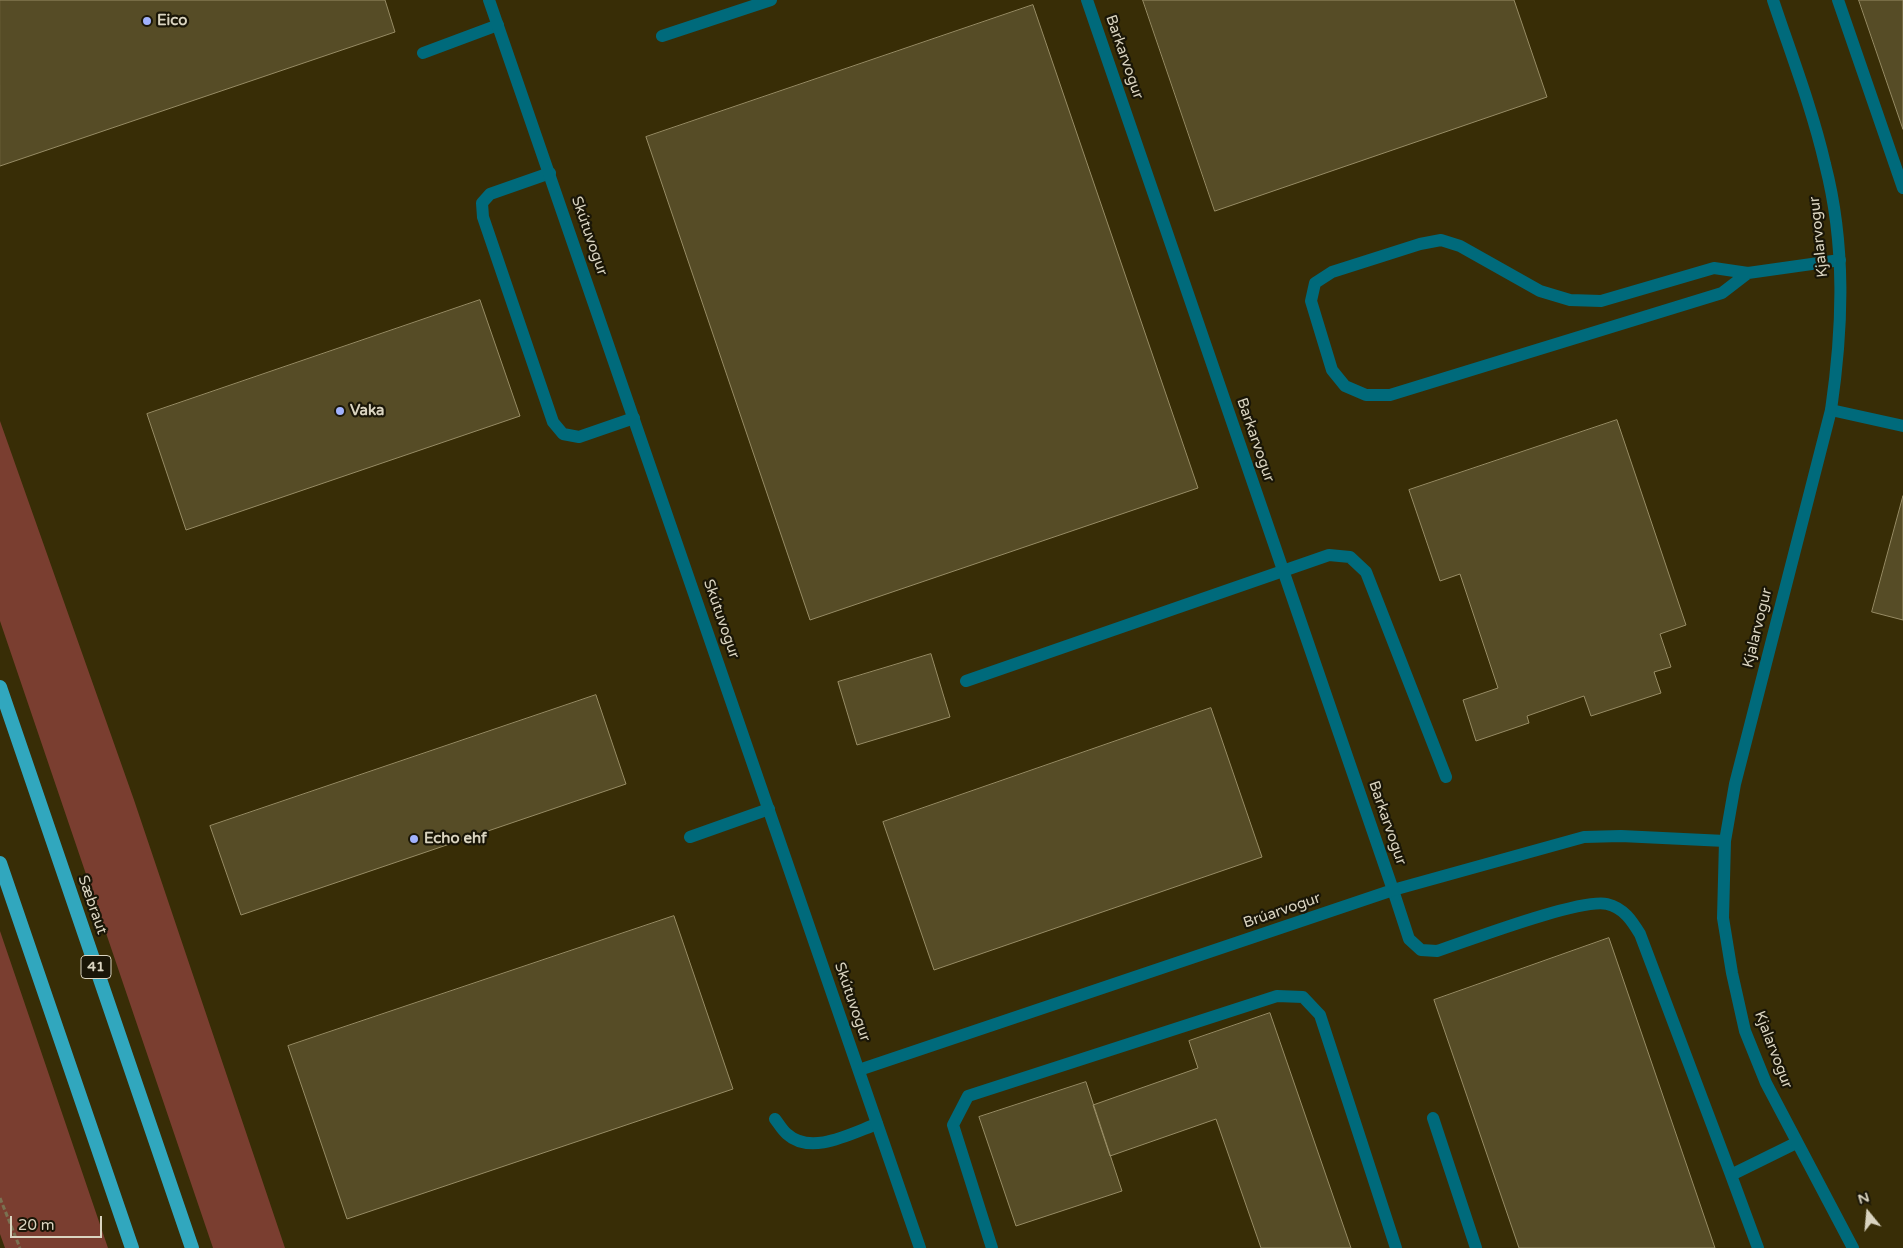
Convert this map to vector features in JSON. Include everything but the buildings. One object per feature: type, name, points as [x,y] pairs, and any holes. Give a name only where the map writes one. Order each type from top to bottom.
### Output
[{"type":"highway","name":"Sæbraut","points":[[0,687],[192,1248]]},
{"type":"highway","points":[[0,863],[132,1248]]},
{"type":"street","name":"Skútuvogur","points":[[489,0],[920,1248]]},
{"type":"street","points":[[662,36],[771,0]]},
{"type":"street","name":"Barkarvogur","points":[[1087,0],[1409,939],[1420,950],[1437,951],[1581,905],[1607,904],[1628,914],[1640,934],[1758,1248]]},
{"type":"street","name":"Kjalarvogur","points":[[1773,0],[1814,119],[1826,165],[1835,213],[1840,260],[1841,310],[1838,360],[1831,410],[1735,784],[1725,841],[1723,918],[1732,973],[1745,1031],[1766,1083],[1853,1248]]},
{"type":"street","points":[[1838,0],[1903,188]]},
{"type":"street","points":[[422,53],[498,25]]},
{"type":"street","points":[[550,174],[490,194],[482,203],[483,217],[553,422],[563,434],[579,437],[634,418]]},
{"type":"street","points":[[1748,273],[1722,293],[1390,395],[1366,395],[1345,386],[1332,370],[1310,301],[1315,283],[1332,272],[1420,244],[1442,240],[1460,246],[1540,291],[1570,300],[1601,301],[1714,268],[1748,273],[1840,260]]},
{"type":"street","points":[[1831,410],[1903,426]]},
{"type":"street","points":[[966,681],[1329,555],[1350,557],[1366,572],[1446,777]]},
{"type":"street","points":[[690,837],[769,809]]},
{"type":"street","name":"Brúarvogur","points":[[859,1070],[1393,890],[1584,837],[1621,836],[1725,841]]},
{"type":"street","points":[[992,1248],[953,1125],[968,1096],[1276,996],[1303,997],[1320,1016],[1396,1248]]},
{"type":"street","points":[[1434,1118],[1476,1248]]},
{"type":"street","points":[[775,1119],[788,1135],[806,1144],[825,1142],[877,1124]]},
{"type":"street","points":[[1731,1175],[1796,1143]]},
{"type":"path","points":[[0,1198],[20,1248]]},
{"type":"shaded area","points":[[0,421],[134,800],[285,1248],[213,1248],[0,621]]},
{"type":"shaded area","points":[[0,931],[108,1248],[5,1248],[0,1234]]},
{"type":"place","name":"Eico","points":[[147,21]]},
{"type":"place","name":"Vaka","points":[[340,411]]},
{"type":"place","name":"Echo ehf","points":[[414,839]]}]
